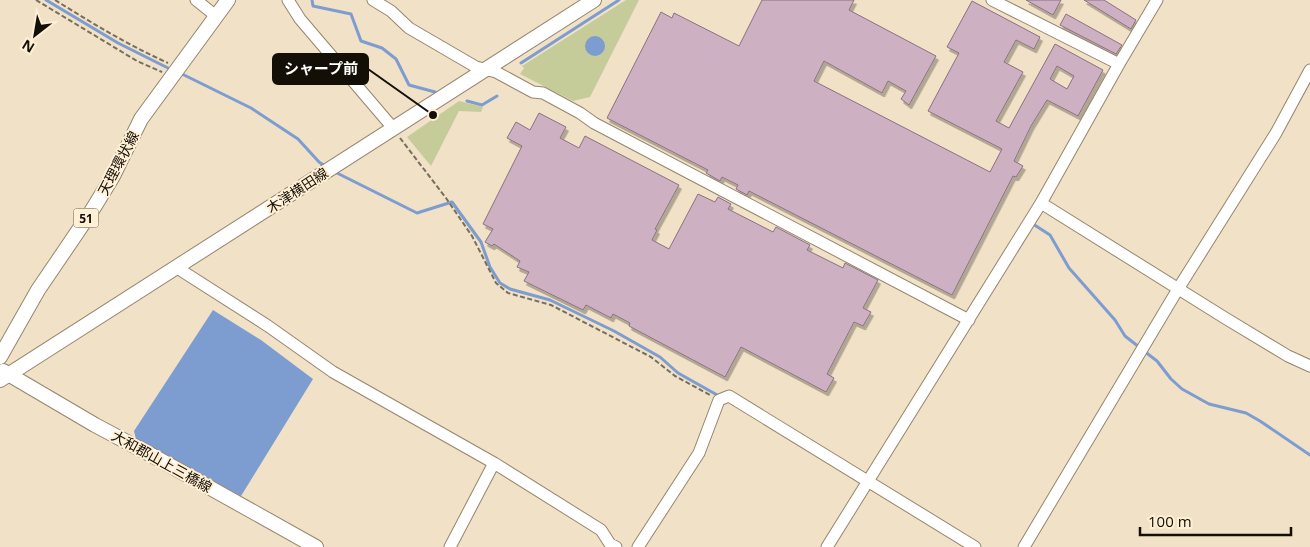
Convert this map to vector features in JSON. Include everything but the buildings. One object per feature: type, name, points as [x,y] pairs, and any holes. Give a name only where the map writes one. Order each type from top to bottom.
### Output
[{"type":"main road","name":"天理環状線","points":[[0,357],[38,290],[113,176],[142,119],[228,0]]},
{"type":"main road","name":"木津横田線","points":[[3,374],[179,266],[594,0]]},
{"type":"main road","name":"大和郡山上三橋線","points":[[3,374],[316,547]]},
{"type":"street","points":[[196,0],[216,16]]},
{"type":"street","points":[[288,0],[300,19],[393,128]]},
{"type":"street","points":[[373,0],[392,11],[409,28],[476,67],[496,72],[533,92],[543,93],[580,113],[602,128],[969,320]]},
{"type":"street","points":[[992,0],[1119,64]]},
{"type":"street","points":[[827,547],[1041,203],[1157,0]]},
{"type":"street","points":[[1024,547],[1178,289],[1276,133],[1310,70]]},
{"type":"street","points":[[1041,203],[1288,356],[1310,366]]},
{"type":"street","points":[[179,266],[182,271],[268,326],[333,372],[494,463],[600,530],[610,544],[616,547]]},
{"type":"street","points":[[638,547],[699,452],[724,398],[868,481],[974,547]]},
{"type":"street","points":[[450,547],[494,463]]},
{"type":"path","points":[[36,0],[122,52],[174,73]]},
{"type":"path","points":[[55,0],[174,73]]},
{"type":"path","points":[[393,128],[472,236],[496,283],[508,293],[551,305],[651,357],[676,376],[724,398]]},
{"type":"green space","points":[[626,0],[639,0],[590,97],[573,101],[520,74],[524,68],[522,66]]},
{"type":"green space","points":[[459,101],[483,107],[481,112],[459,111],[431,166],[407,137]]},
{"type":"water","points":[[595,36],[602,39],[605,46],[602,53],[595,56],[588,53],[585,46],[588,39]]},
{"type":"water","points":[[213,310],[261,340],[313,379],[241,496],[136,439],[134,431]]},
{"type":"waterway","points":[[46,0],[118,43],[172,70]]},
{"type":"waterway","points":[[312,0],[313,6],[351,14],[361,41],[382,48],[396,59],[409,85],[435,92]]},
{"type":"waterway","points":[[521,63],[619,0]]},
{"type":"waterway","points":[[180,73],[251,108],[298,139],[325,166]]},
{"type":"waterway","points":[[467,101],[482,105],[497,96]]},
{"type":"waterway","points":[[333,171],[417,213],[452,202],[481,242],[490,267],[500,283],[510,289],[550,300],[614,331],[660,357],[678,373],[719,396]]},
{"type":"waterway","points":[[1033,224],[1050,235],[1069,268],[1115,320],[1125,336],[1139,347]]},
{"type":"waterway","points":[[1144,351],[1157,361],[1171,379],[1182,389],[1209,404],[1246,413],[1310,455]]},
{"type":"place","name":"シャープ前","points":[[433,115]]}]
